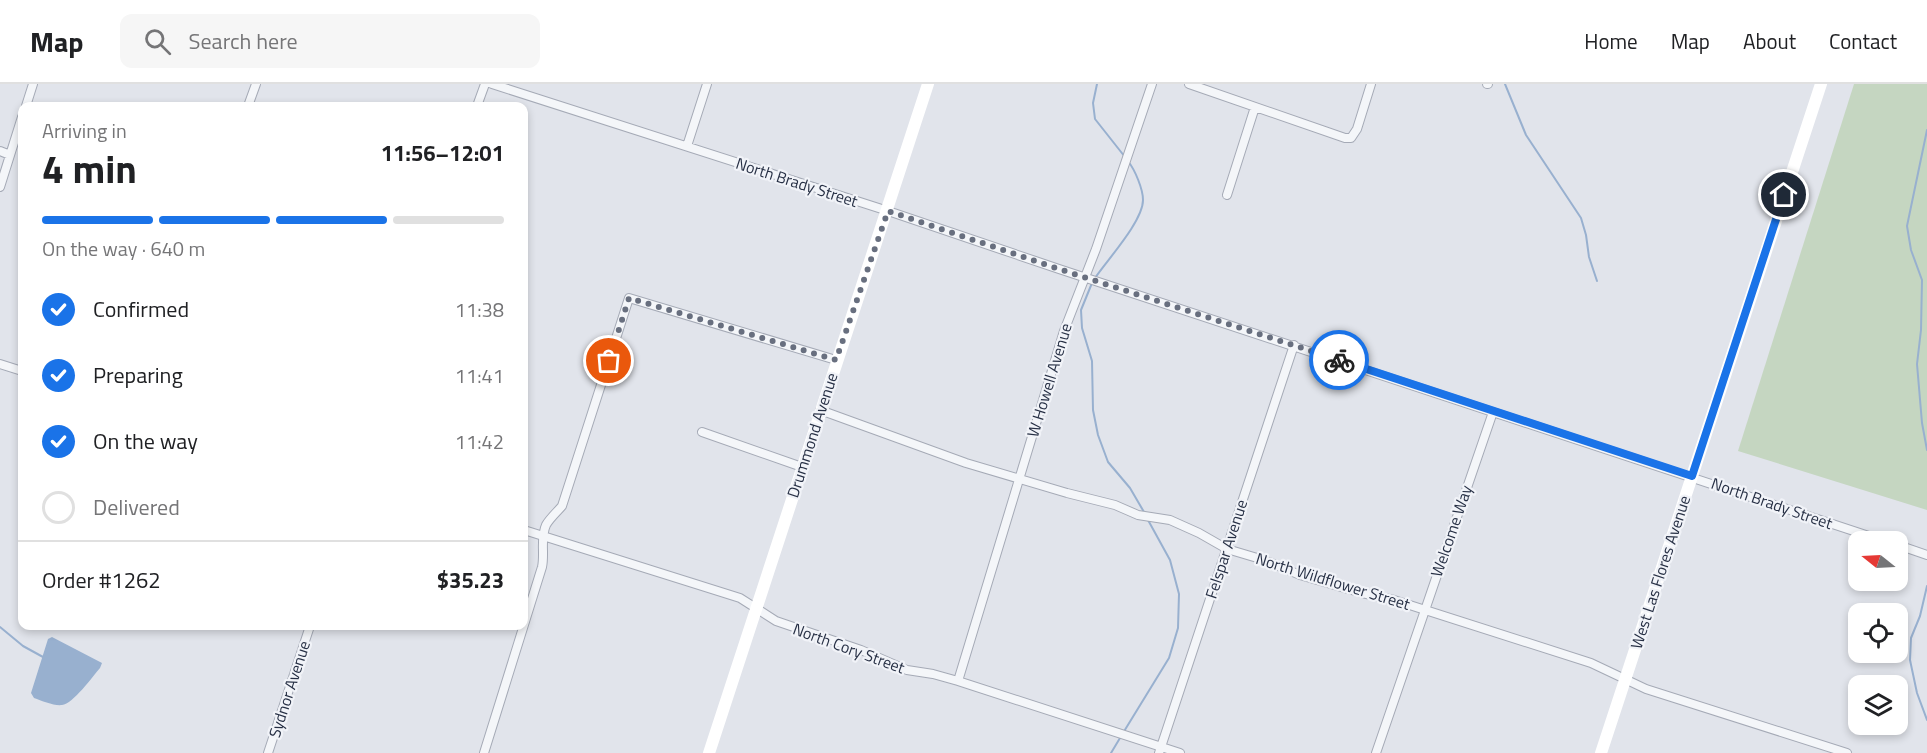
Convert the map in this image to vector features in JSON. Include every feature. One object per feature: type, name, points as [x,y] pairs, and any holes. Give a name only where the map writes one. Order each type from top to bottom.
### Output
[{"type":"street","points":[[27,102],[33,84]]},
{"type":"street","points":[[249,102],[256,84]]},
{"type":"street","points":[[478,102],[485,84]]},
{"type":"street","name":"North Brady Street","points":[[492,84],[888,211],[1854,531]]},
{"type":"street","points":[[687,146],[707,84]]},
{"type":"street","name":"Drummond Avenue","points":[[709,753],[928,84]]},
{"type":"street","name":"W Howell Avenue","points":[[958,681],[1064,331],[1096,249],[1152,84]]},
{"type":"street","points":[[1189,84],[1345,138],[1351,138],[1357,129],[1371,84]]},
{"type":"street","name":"West Las Flores Avenue","points":[[1601,753],[1821,84]]},
{"type":"street","points":[[1227,195],[1255,107]]},
{"type":"street","points":[[0,187],[18,130]]},
{"type":"street","points":[[0,151],[10,155]]},
{"type":"street","points":[[528,612],[542,567],[543,536],[546,525],[562,506],[629,298],[836,360]]},
{"type":"street","name":"Felspar Avenue","points":[[1160,750],[1294,345]]},
{"type":"street","points":[[0,364],[18,370]]},
{"type":"street","name":"North Wildflower Street","points":[[820,410],[966,463],[1115,505],[1138,515],[1170,520],[1199,532],[1227,549],[1264,560],[1300,575],[1424,610],[1591,663],[1646,689],[1847,753]]},
{"type":"street","name":"Welcome Way","points":[[1376,753],[1493,412]]},
{"type":"street","points":[[702,432],[802,467]]},
{"type":"street","name":"North Cory Street","points":[[528,531],[740,598],[776,621],[861,650],[907,670],[958,681],[1160,750],[1180,753]]},
{"type":"street","points":[[1908,548],[1927,555]]},
{"type":"street","name":"Sydnor Avenue","points":[[268,753],[309,630]]},
{"type":"street","points":[[484,753],[522,630]]},
{"type":"green space","points":[[1854,84],[1927,84],[1927,510],[1738,451]]},
{"type":"water","points":[[52,637],[102,663],[77,695],[62,705],[34,698],[31,693],[48,639]]},
{"type":"waterway","points":[[1097,84],[1093,103],[1095,119],[1125,157]]},
{"type":"waterway","points":[[1505,84],[1526,135],[1581,218],[1589,257],[1597,281]]},
{"type":"waterway","points":[[1927,130],[1907,226],[1911,250],[1922,280],[1921,330],[1917,364],[1922,423],[1927,450]]},
{"type":"waterway","points":[[1095,278],[1124,240],[1141,209],[1142,191],[1128,161]]},
{"type":"waterway","points":[[1092,283],[1081,310],[1082,328],[1092,361],[1093,410],[1098,435],[1108,462],[1130,488],[1144,512]]},
{"type":"waterway","points":[[1123,733],[1169,658],[1178,628],[1179,594],[1170,560],[1148,520]]},
{"type":"waterway","points":[[1927,586],[1920,616],[1911,638],[1910,660],[1917,693],[1927,720]]},
{"type":"waterway","points":[[0,627],[23,646],[43,657]]},
{"type":"waterway","points":[[1111,753],[1120,738]]},
{"type":"way so far","points":[[609,361],[629,298],[836,360],[888,211],[1339,360]]},
{"type":"route","points":[[1339,360],[1692,476],[1784,195]]}]
